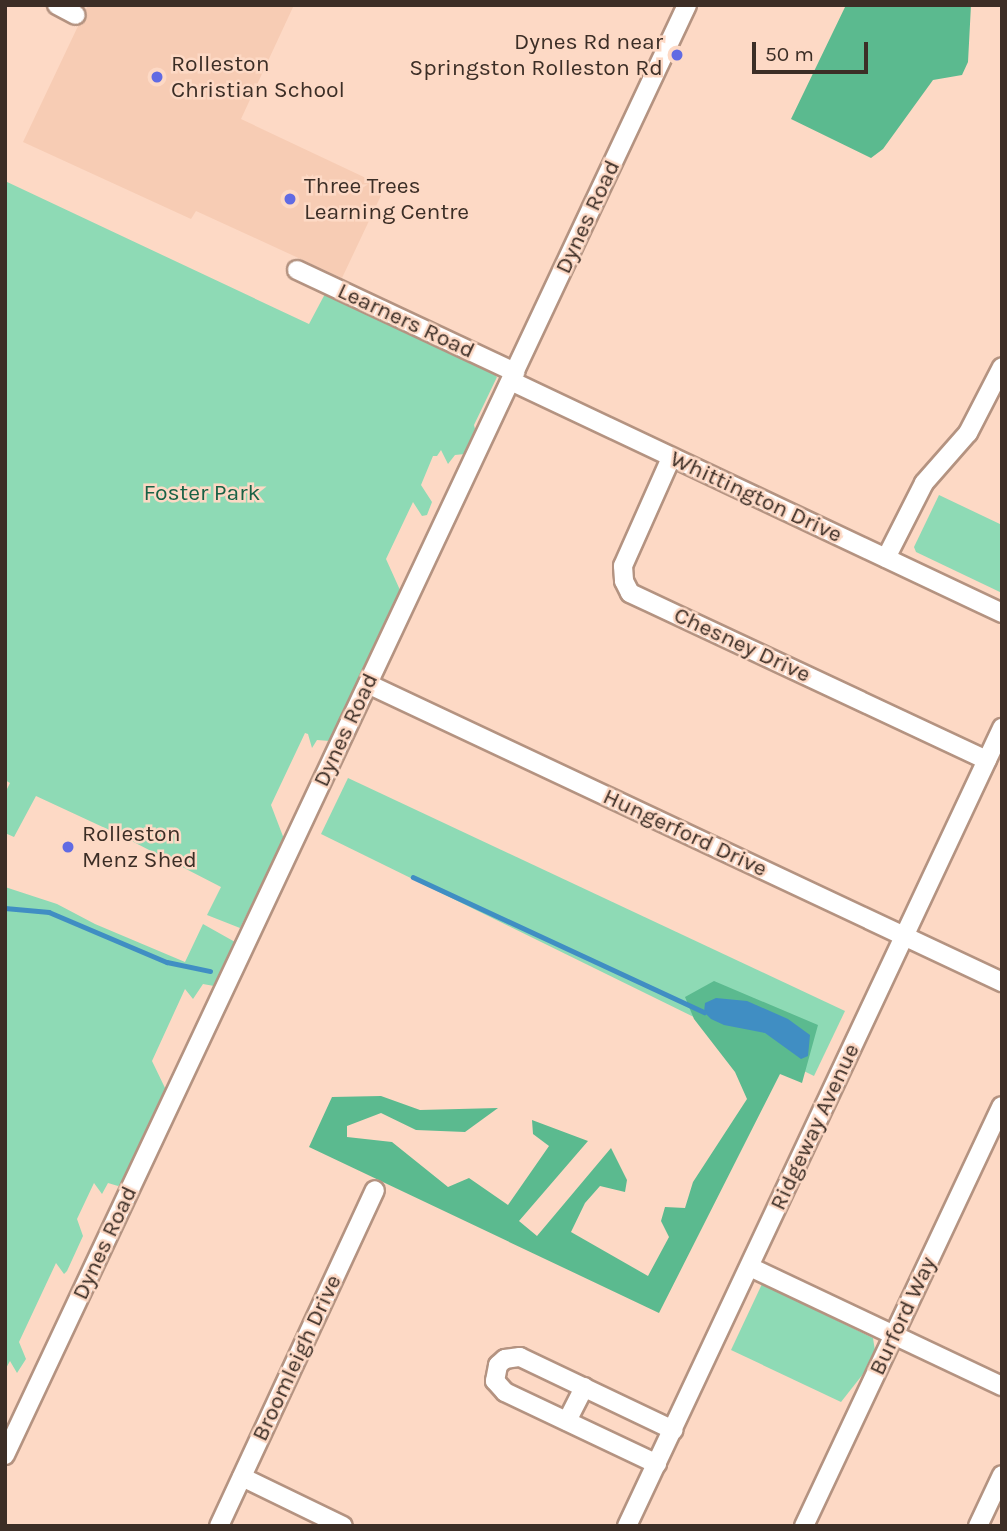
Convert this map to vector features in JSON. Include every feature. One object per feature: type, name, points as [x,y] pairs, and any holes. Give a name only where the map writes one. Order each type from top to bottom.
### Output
[{"type":"street","points":[[57,5],[76,15]]},
{"type":"street","name":"Dynes Road","points":[[5,1455],[687,5]]},
{"type":"street","name":"Learners Road","points":[[297,270],[513,377]]},
{"type":"street","points":[[886,558],[924,483],[968,433],[1002,367]]},
{"type":"street","name":"Whittington Drive","points":[[513,377],[671,458],[1002,613]]},
{"type":"street","name":"Chesney Drive","points":[[671,458],[623,566],[624,581],[630,593],[987,760]]},
{"type":"street","name":"Hungerford Drive","points":[[368,684],[1002,982]]},
{"type":"street","name":"Ridgeway Avenue","points":[[627,1526],[1002,728]]},
{"type":"street","name":"Burford Way","points":[[804,1526],[1002,1106]]},
{"type":"street","name":"Broomleigh Drive","points":[[219,1526],[375,1190]]},
{"type":"street","points":[[750,1267],[1002,1386]]},
{"type":"street","points":[[657,1464],[505,1392],[495,1381],[498,1365],[505,1359],[520,1357],[673,1430]]},
{"type":"street","points":[[567,1421],[584,1387]]},
{"type":"street","points":[[978,1526],[1002,1475]]},
{"type":"street","points":[[242,1477],[343,1526]]},
{"type":"shaded area","name":"Rolleston Christian School","points":[[88,5],[294,5],[241,119],[385,187],[342,278],[196,211],[191,219],[23,142]]},
{"type":"green space","points":[[846,5],[971,5],[968,62],[962,75],[933,80],[883,149],[871,158],[791,119]]},
{"type":"green space","name":"Foster Park","points":[[5,181],[309,324],[326,292],[488,368],[497,377],[474,425],[475,429],[465,454],[455,455],[448,464],[441,450],[437,456],[433,456],[421,485],[432,502],[427,515],[422,516],[413,502],[386,559],[400,590],[330,741],[317,740],[312,748],[308,734],[305,733],[271,805],[284,839],[240,928],[207,915],[221,887],[36,796],[14,837],[5,833],[5,793],[10,783],[5,780]]},
{"type":"green space","points":[[939,495],[1002,525],[1002,593],[916,552],[914,547]]},
{"type":"green space","points":[[348,778],[845,1011],[814,1076],[321,834]]},
{"type":"green space","points":[[5,887],[57,904],[95,924],[185,962],[203,924],[235,942],[214,986],[203,984],[193,999],[185,989],[152,1061],[166,1090],[123,1183],[118,1186],[108,1183],[102,1194],[94,1183],[77,1219],[83,1236],[67,1271],[64,1274],[56,1263],[19,1342],[26,1359],[17,1373],[10,1361],[5,1370]]},
{"type":"green space","points":[[714,981],[818,1025],[802,1083],[780,1074],[659,1313],[309,1147],[332,1097],[381,1096],[420,1110],[498,1108],[465,1132],[416,1130],[381,1113],[347,1126],[347,1137],[392,1142],[448,1187],[469,1178],[508,1205],[549,1146],[533,1134],[532,1120],[588,1141],[519,1221],[537,1236],[611,1148],[627,1180],[625,1192],[600,1186],[585,1203],[571,1232],[648,1276],[669,1237],[661,1221],[665,1207],[685,1208],[693,1182],[747,1099],[735,1072],[694,1019],[685,997]]},
{"type":"green space","points":[[762,1284],[873,1338],[875,1351],[867,1369],[841,1402],[731,1350]]},
{"type":"water","points":[[716,998],[747,1001],[788,1019],[810,1035],[808,1056],[801,1059],[765,1033],[724,1025],[711,1019],[704,1012],[705,1003]]},
{"type":"waterway","points":[[413,877],[704,1012]]},
{"type":"waterway","points":[[5,908],[49,912],[167,962],[210,971]]},
{"type":"place","name":"Dynes Rd near Springston Rolleston Rd","points":[[677,55]]},
{"type":"place","name":"Rolleston Christian School","points":[[157,77]]},
{"type":"place","name":"Three Trees Learning Centre","points":[[290,199]]},
{"type":"place","name":"Rolleston Menz Shed","points":[[68,847]]}]
